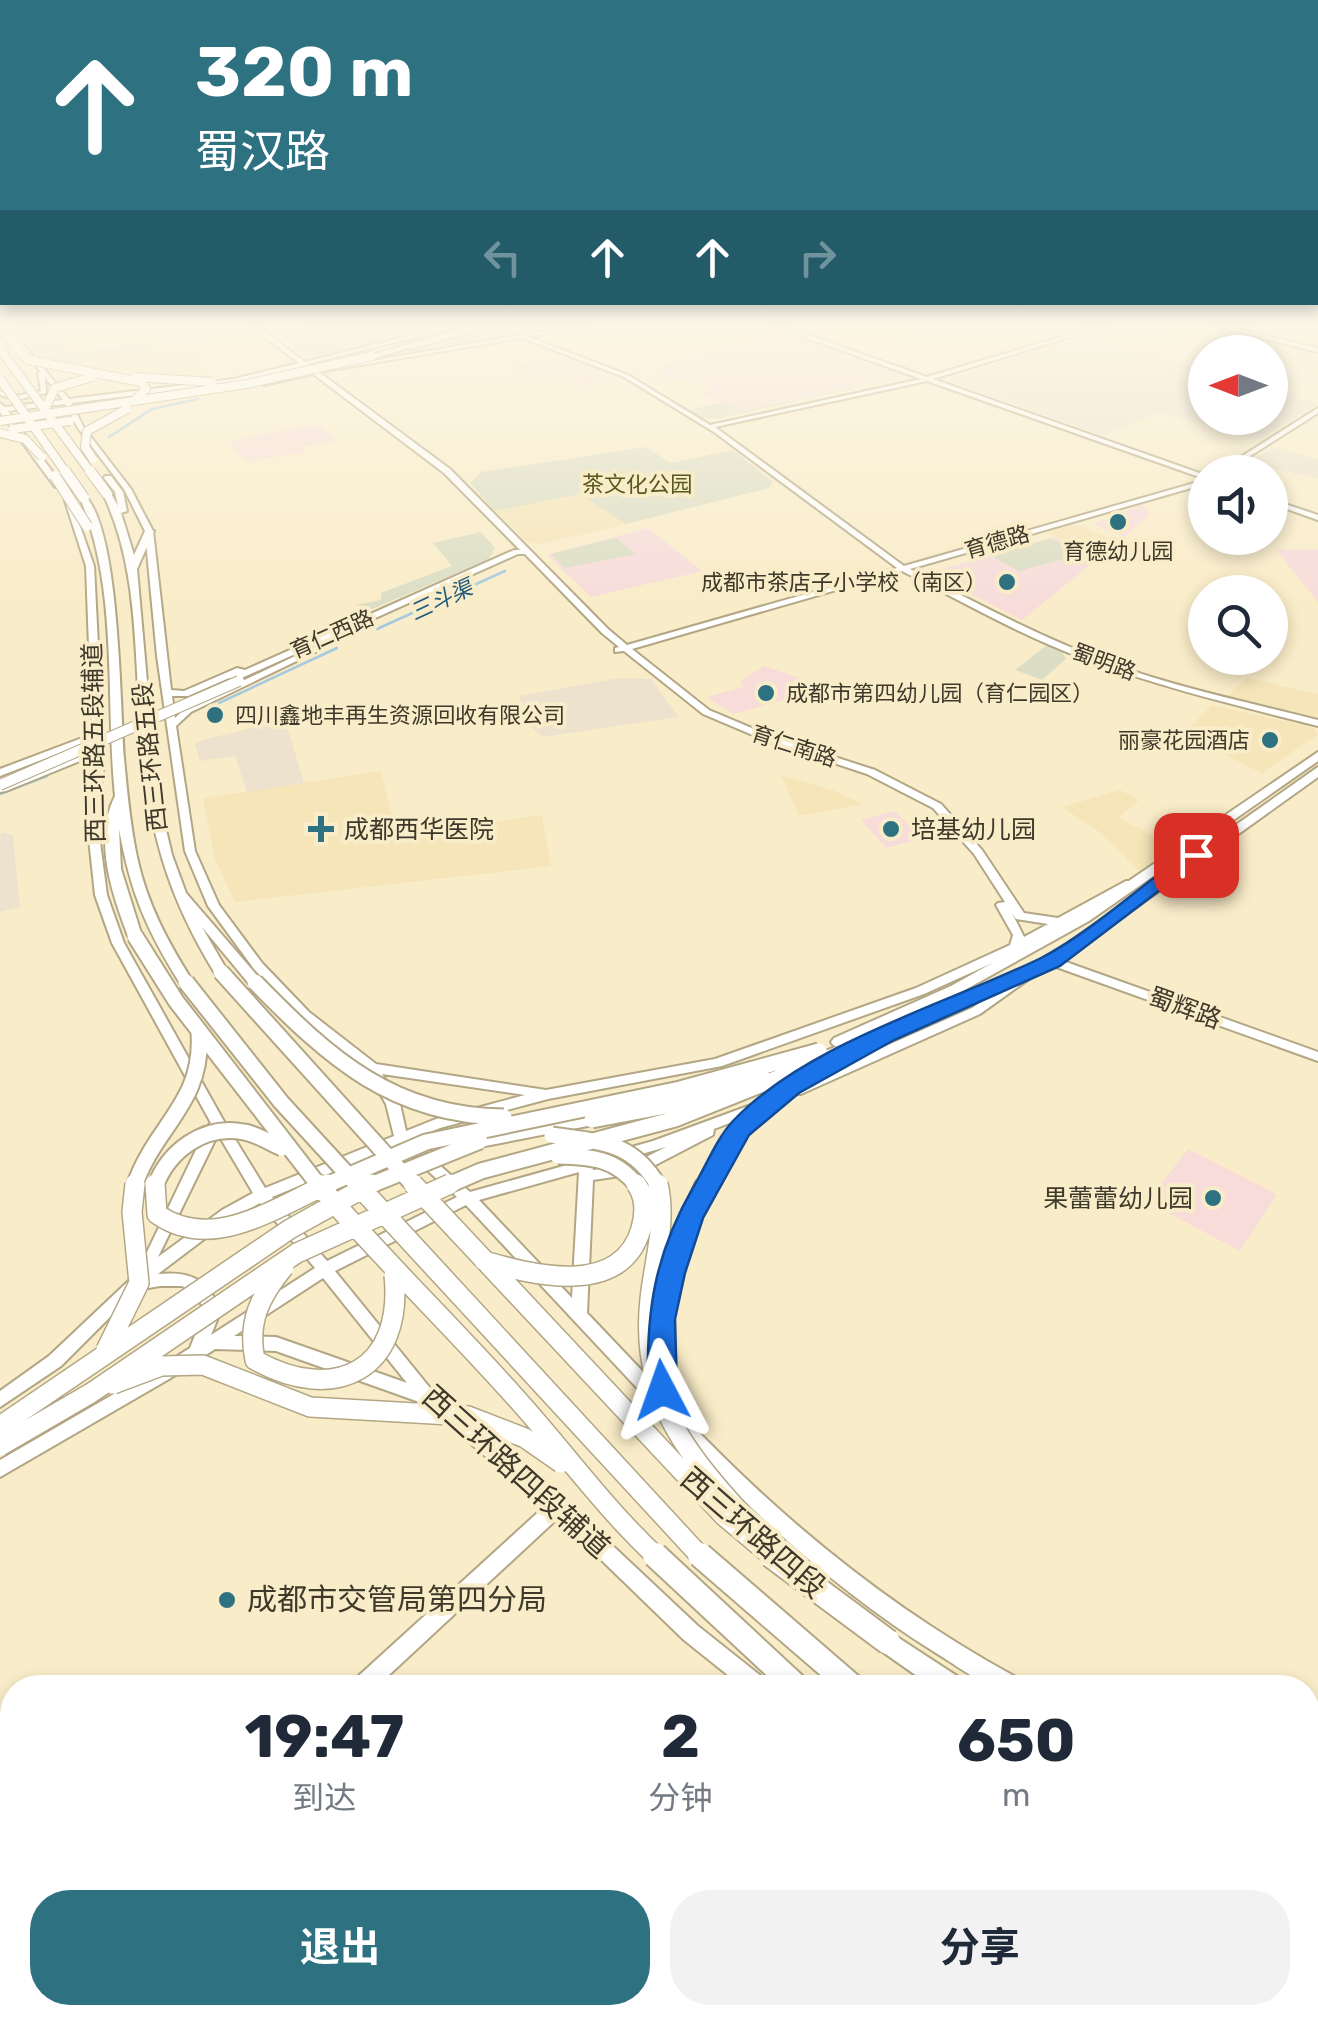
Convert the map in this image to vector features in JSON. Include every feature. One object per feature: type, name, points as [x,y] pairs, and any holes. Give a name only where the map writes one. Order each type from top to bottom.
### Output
[{"type":"highway","points":[[6,420],[34,445],[87,526],[106,570]]},
{"type":"highway","name":"西三环路五段","points":[[26,420],[84,498],[98,529],[106,570],[122,791],[131,861],[146,907],[186,982],[281,1102],[370,1194]]},
{"type":"highway","name":"西三环路五段","points":[[55,420],[122,520],[133,568],[152,806],[174,886],[193,930],[221,972],[408,1180]]},
{"type":"highway","points":[[103,420],[87,430],[85,447],[124,505],[122,520]]},
{"type":"highway","points":[[133,568],[149,531]]},
{"type":"highway","points":[[667,1420],[658,1360],[660,1319],[690,1217],[740,1129],[790,1087],[841,1052],[1014,960],[1142,878],[1318,756]]},
{"type":"highway","points":[[0,1446],[91,1393],[296,1244],[480,1171],[675,1120],[886,1035],[1045,964],[1318,771]]},
{"type":"highway","points":[[122,791],[114,813],[112,857],[135,936],[198,1029],[294,1156],[393,1272],[514,1397],[574,1471],[674,1576],[784,1675]]},
{"type":"highway","points":[[174,886],[255,982],[333,1056],[368,1082],[418,1108],[489,1118],[550,1104],[680,1089],[820,1051],[841,1052]]},
{"type":"highway","points":[[102,1356],[136,1299],[141,1262],[130,1211],[134,1187],[152,1146],[200,1080],[203,1055],[198,1029]]},
{"type":"highway","points":[[0,1426],[231,1266],[388,1178],[480,1141],[715,1093],[820,1051]]},
{"type":"highway","points":[[294,1156],[247,1131],[206,1134],[185,1143],[157,1171],[152,1194],[159,1218],[169,1228],[189,1234],[217,1232],[426,1142],[550,1104]]},
{"type":"highway","points":[[480,1141],[587,1138],[640,1159],[654,1176],[662,1197],[665,1227],[645,1346],[667,1420],[701,1468],[804,1582]]},
{"type":"highway","points":[[480,1171],[536,1158],[598,1155],[638,1180],[646,1198],[648,1219],[639,1244],[618,1264],[589,1275],[555,1278],[482,1260]]},
{"type":"highway","name":"西三环路四段","points":[[408,1180],[724,1516],[804,1582],[936,1675]]},
{"type":"highway","name":"西三环路四段","points":[[370,1194],[704,1560],[839,1675]]},
{"type":"highway","points":[[296,1244],[256,1303],[249,1330],[255,1360],[274,1374],[296,1381],[320,1382],[343,1376],[382,1351],[400,1318],[393,1272]]},
{"type":"highway","points":[[91,1393],[161,1366],[203,1365],[310,1407],[468,1416],[526,1438],[574,1471]]},
{"type":"main road","name":"西三环路五段辅道","points":[[8,420],[18,427],[63,493],[86,546],[99,765],[92,820],[101,895],[109,918],[217,1121],[296,1244]]},
{"type":"main road","points":[[18,427],[39,420]]},
{"type":"main road","points":[[18,427],[53,420]]},
{"type":"main road","points":[[58,420],[81,428]]},
{"type":"main road","points":[[79,420],[81,428],[128,489],[149,531],[190,851],[205,892],[258,966],[305,1015],[372,1068],[393,1104],[402,1140],[468,1198],[712,1460],[870,1597],[991,1675]]},
{"type":"main road","points":[[374,420],[442,476],[620,649],[720,726],[866,774],[927,806],[974,857],[1014,925],[1018,935],[1014,948]]},
{"type":"main road","name":"蜀明路","points":[[698,420],[902,568],[1100,662],[1189,692],[1318,723]]},
{"type":"main road","points":[[708,427],[737,420]]},
{"type":"main road","points":[[1044,420],[1188,473]]},
{"type":"main road","points":[[1248,455],[1302,420]]},
{"type":"main road","name":"育德路","points":[[620,649],[1188,484]]},
{"type":"main road","points":[[1288,507],[1318,518]]},
{"type":"main road","name":"育仁西路","points":[[0,782],[522,553]]},
{"type":"main road","points":[[168,693],[185,694],[316,636],[338,634]]},
{"type":"main road","points":[[174,724],[188,710],[338,634]]},
{"type":"main road","name":"育仁南路","points":[[620,649],[715,717],[872,772],[920,795],[952,817],[1020,916],[1034,922],[1060,921]]},
{"type":"main road","points":[[0,782],[85,740],[98,728]]},
{"type":"main road","points":[[0,782],[86,756],[99,765]]},
{"type":"main road","points":[[133,1284],[227,1214],[262,1194],[436,1124],[550,1104],[627,1082],[717,1063],[920,991],[1014,948],[1142,878]]},
{"type":"main road","points":[[0,1469],[163,1374],[202,1345],[323,1270],[468,1198],[586,1172],[727,1120],[976,1011],[1045,964]]},
{"type":"main road","name":"蜀辉路","points":[[1045,964],[1318,1056]]},
{"type":"main road","points":[[372,1068],[550,1104]]},
{"type":"main road","points":[[627,1082],[615,1095],[617,1119],[624,1132],[656,1145]]},
{"type":"main road","points":[[586,1172],[635,1169],[662,1159],[727,1120]]},
{"type":"main road","points":[[0,1400],[55,1360],[133,1284],[154,1258],[217,1121]]},
{"type":"main road","points":[[579,1316],[586,1172]]},
{"type":"main road","name":"西三环路四段辅道","points":[[296,1244],[359,1308],[428,1398],[558,1506],[691,1633],[744,1675]]},
{"type":"main road","points":[[133,1284],[180,1278],[191,1280],[206,1292],[213,1310],[202,1345]]},
{"type":"main road","points":[[202,1345],[276,1344],[428,1398]]},
{"type":"main road","points":[[374,1675],[558,1506]]},
{"type":"shaded area","points":[[1060,420],[1140,420],[1103,436]]},
{"type":"shaded area","points":[[315,424],[339,440],[304,447],[307,452],[247,461],[230,445],[235,440]]},
{"type":"shaded area","points":[[1272,448],[1318,459],[1318,479],[1288,472],[1288,455],[1260,455]]},
{"type":"shaded area","points":[[580,494],[626,524],[542,544],[526,541],[495,511]]},
{"type":"shaded area","name":"育德幼儿园","points":[[1142,505],[1150,514],[1125,537],[1093,524]]},
{"type":"shaded area","points":[[1071,525],[1115,540],[1101,556],[1045,533]]},
{"type":"shaded area","points":[[648,528],[702,571],[591,597],[547,555]]},
{"type":"shaded area","name":"成都市茶店子小学校（南区）","points":[[1054,537],[1101,556],[1022,620],[928,573]]},
{"type":"shaded area","points":[[1318,549],[1318,602],[1280,555],[1288,555],[1288,550]]},
{"type":"shaded area","name":"成都市第四幼儿园（育仁园区）","points":[[764,666],[827,688],[733,714],[707,697],[744,687],[741,681]]},
{"type":"shaded area","points":[[620,678],[651,679],[679,717],[542,737],[526,722],[519,696]]},
{"type":"shaded area","points":[[1247,678],[1318,694],[1318,718],[1227,696]]},
{"type":"shaded area","points":[[1212,705],[1314,728],[1317,735],[1262,773],[1183,734]]},
{"type":"shaded area","points":[[285,720],[304,783],[247,792],[235,756],[200,761],[195,744],[202,740]]},
{"type":"shaded area","points":[[381,771],[395,827],[432,823],[434,830],[542,815],[551,866],[235,902],[215,859],[203,798]]},
{"type":"shaded area","points":[[781,775],[835,791],[863,804],[799,816]]},
{"type":"shaded area","points":[[1120,790],[1139,800],[1118,818],[1177,847],[1139,871],[1098,831],[1062,807]]},
{"type":"shaded area","name":"培基幼儿园","points":[[895,811],[921,839],[886,848],[861,820]]},
{"type":"shaded area","points":[[0,834],[13,836],[20,907],[0,912]]},
{"type":"shaded area","name":"果蕾蕾幼儿园","points":[[1188,1149],[1277,1194],[1240,1251],[1148,1202]]},
{"type":"green space","name":"茶文化公园","points":[[646,447],[671,463],[733,450],[773,482],[769,488],[626,524],[580,494],[495,511],[470,483],[481,472]]},
{"type":"green space","points":[[481,532],[495,548],[488,560],[372,609],[356,605],[381,600],[381,593],[452,566],[433,543]]},
{"type":"green space","points":[[616,538],[636,554],[565,568],[551,554]]},
{"type":"green space","points":[[1052,538],[1082,554],[1019,571],[991,556]]},
{"type":"green space","points":[[1047,645],[1062,652],[1066,659],[1042,680],[1015,670]]},
{"type":"waterway","points":[[109,437],[134,420]]},
{"type":"waterway","name":"三斗渠","points":[[377,629],[505,571]]},
{"type":"waterway","name":"三斗渠","points":[[219,703],[337,648]]},
{"type":"waterway","name":"三斗渠","points":[[0,794],[47,776]]},
{"type":"place","name":"育德幼儿园","points":[[1118,522]]},
{"type":"place","name":"成都市茶店子小学校（南区）","points":[[1007,582]]},
{"type":"place","name":"成都市第四幼儿园（育仁园区）","points":[[766,693]]},
{"type":"place","name":"四川鑫地丰再生资源回收有限公司","points":[[215,715]]},
{"type":"place","name":"丽豪花园酒店","points":[[1270,740]]},
{"type":"place","name":"成都西华医院","points":[[321,829]]},
{"type":"place","name":"培基幼儿园","points":[[891,829]]},
{"type":"place","name":"果蕾蕾幼儿园","points":[[1213,1198]]},
{"type":"place","name":"成都市交管局第四分局","points":[[227,1600]]},
{"type":"route","points":[[662,1390],[658,1360],[660,1319],[672,1273],[690,1217],[724,1151],[740,1129],[759,1110],[806,1078],[886,1035],[1052,961],[1196,855]]}]
